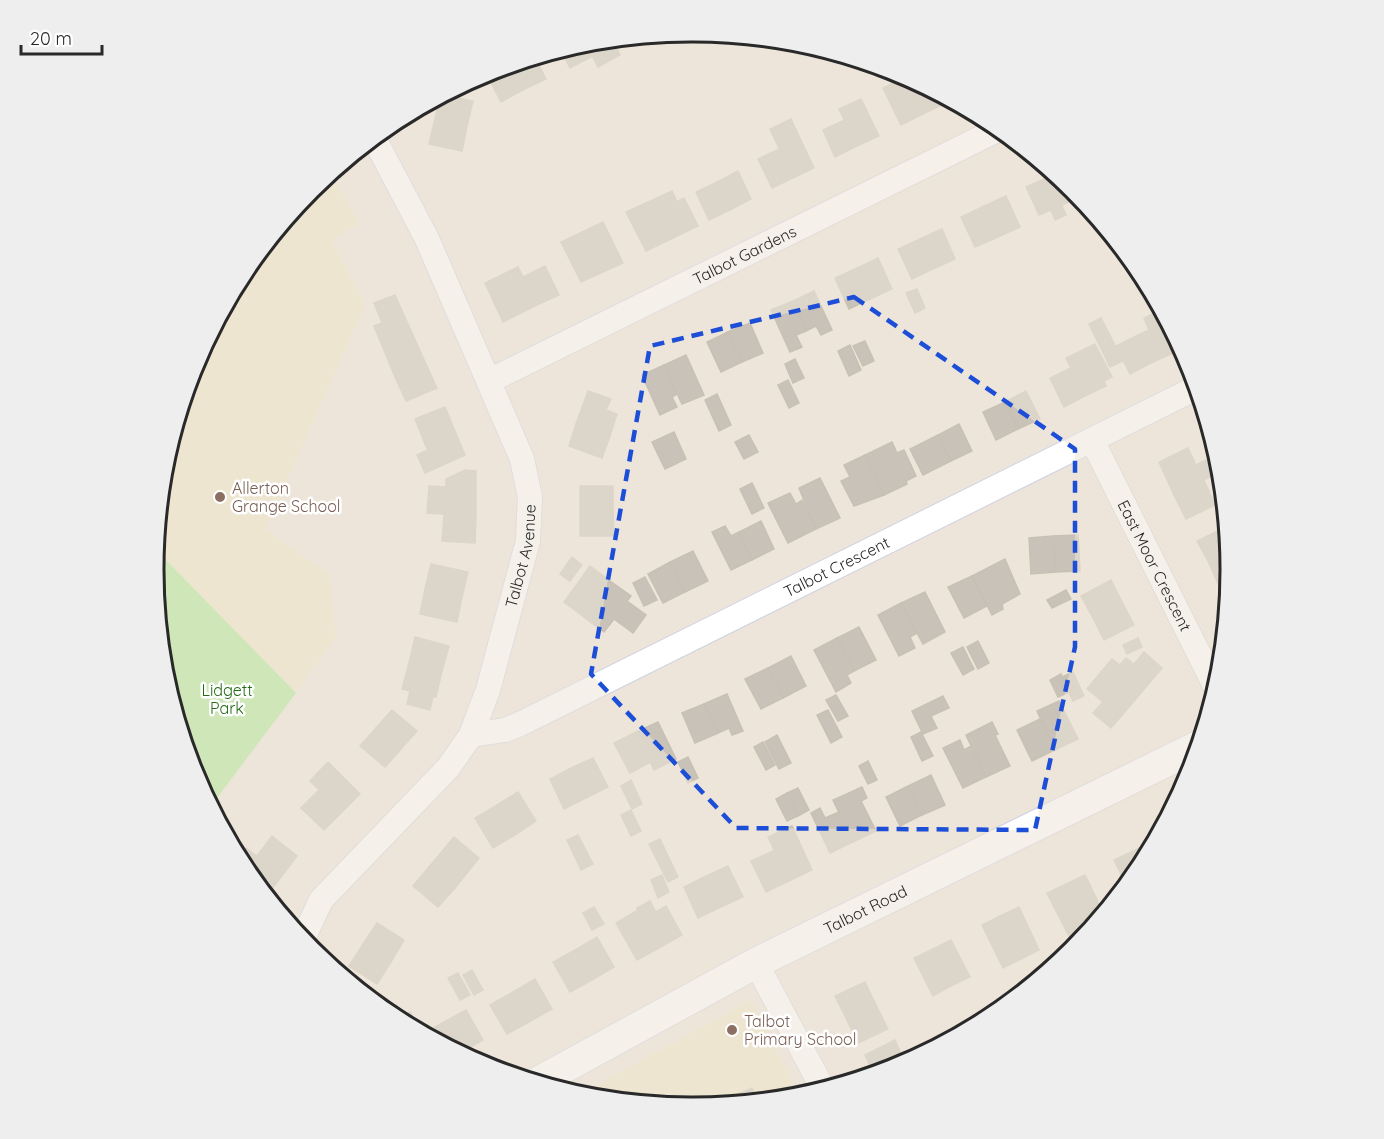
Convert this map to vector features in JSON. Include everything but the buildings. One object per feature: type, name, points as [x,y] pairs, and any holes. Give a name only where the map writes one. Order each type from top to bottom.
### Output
[{"type":"street","name":"Talbot Gardens","points":[[489,381],[989,134]]},
{"type":"street","name":"Talbot Avenue","points":[[307,930],[321,900],[448,768],[471,735],[488,690],[528,541],[530,497],[522,459],[427,238],[378,146]]},
{"type":"street","name":"Talbot Crescent","points":[[471,735],[506,730],[520,724],[1094,442],[1189,392]]},
{"type":"street","name":"East Moor Crescent","points":[[1094,442],[1209,673]]},
{"type":"street","name":"Talbot Road","points":[[548,1077],[756,963],[1187,751]]},
{"type":"street","points":[[756,963],[819,1081]]},
{"type":"highlighted area","points":[[854,297],[1075,449],[1075,647],[1035,830],[736,828],[591,674],[650,346]]},
{"type":"shaded area","name":"Allerton Grange School","points":[[336,181],[359,223],[332,241],[365,305],[265,529],[329,574],[336,638],[217,798],[192,739],[182,706],[169,638],[164,570],[169,501],[175,467],[192,400],[219,336],[235,306],[253,276],[274,248],[295,222]]},
{"type":"shaded area","name":"Talbot Primary School","points":[[751,1000],[795,1087],[727,1096],[692,1097],[657,1096],[593,1088]]},
{"type":"green space","name":"Lidgett Park","points":[[165,559],[296,693],[217,798],[192,739],[182,706],[169,638]]},
{"type":"place","name":"Allerton Grange School","points":[[220,497]]},
{"type":"place","name":"Talbot Primary School","points":[[732,1030]]}]
